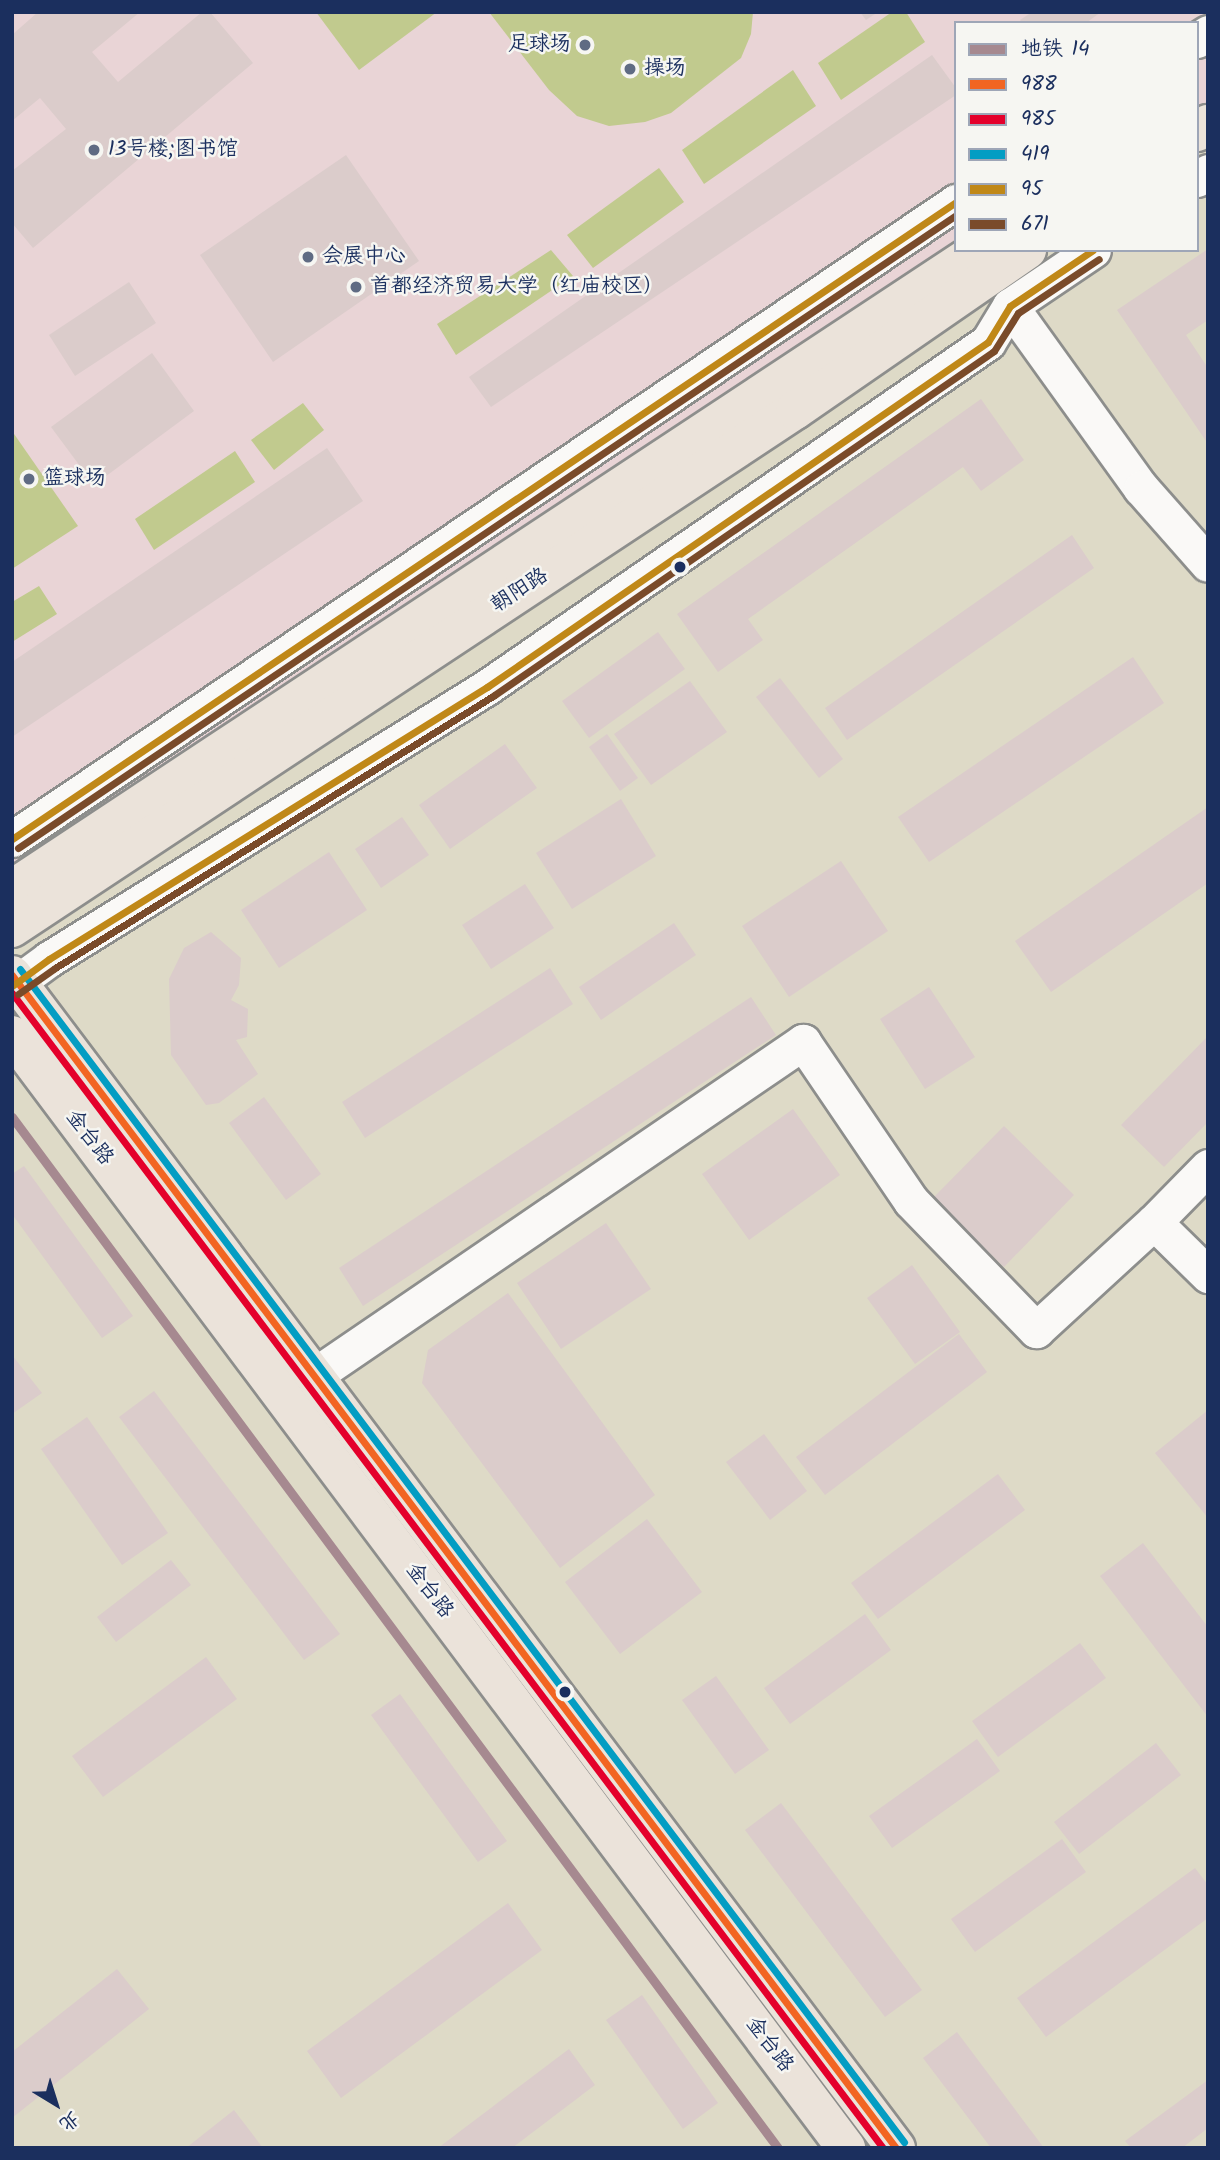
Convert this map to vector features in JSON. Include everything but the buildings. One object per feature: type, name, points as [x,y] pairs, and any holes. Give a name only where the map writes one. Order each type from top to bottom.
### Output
[{"type":"main road","name":"朝阳路","points":[[12,889],[976,252]]},
{"type":"main road","name":"朝阳路","points":[[12,929],[795,410],[1024,252]]},
{"type":"main road","name":"金台路","points":[[14,981],[896,2148]]},
{"type":"main road","name":"金台路","points":[[12,1035],[846,2148]]},
{"type":"street","points":[[12,839],[954,203]]},
{"type":"street","points":[[14,981],[487,687],[988,342],[1010,306],[1090,252]]},
{"type":"street","points":[[1010,306],[1141,488],[1208,564]]},
{"type":"street","points":[[315,1376],[803,1042],[911,1201],[1037,1330],[1154,1222],[1208,1167]]},
{"type":"street","points":[[1154,1222],[1208,1275]]},
{"type":"shaded area","name":"首都经济贸易大学（红庙校区）","points":[[12,12],[1208,12],[1208,128],[1199,134],[1199,21],[954,21],[954,251],[12,892]]},
{"type":"green space","points":[[316,12],[437,12],[359,70]]},
{"type":"green space","name":"操场","points":[[489,12],[753,12],[751,34],[741,58],[671,113],[645,122],[609,126],[577,116],[549,90]]},
{"type":"green space","points":[[892,12],[906,12],[925,42],[841,100],[818,63]]},
{"type":"green space","points":[[793,70],[816,106],[704,184],[682,150]]},
{"type":"green space","points":[[659,168],[684,202],[593,268],[567,235]]},
{"type":"green space","points":[[551,250],[573,276],[456,355],[437,324]]},
{"type":"green space","points":[[303,403],[324,430],[274,470],[251,440]]},
{"type":"green space","name":"篮球场","points":[[12,431],[78,526],[12,569]]},
{"type":"green space","points":[[235,451],[255,482],[154,550],[135,519]]},
{"type":"green space","points":[[39,586],[57,614],[12,642],[12,602]]},
{"type":"metro line","name":"14","points":[[12,1117],[778,2148]]},
{"type":"transit line","name":"95","points":[[12,839],[954,203]]},
{"type":"transit line","name":"671","points":[[18,848],[954,216]]},
{"type":"transit line","name":"95","points":[[12,986],[49,959],[487,687],[988,342],[1010,306],[1090,252]]},
{"type":"transit line","name":"671","points":[[18,994],[55,968],[493,696],[994,351],[1018,313],[1099,259]]},
{"type":"transit line","name":"419","points":[[20,969],[904,2142]]},
{"type":"transit line","name":"988","points":[[12,975],[896,2148]]},
{"type":"transit line","name":"985","points":[[12,993],[883,2148]]},
{"type":"place","name":"足球场","points":[[585,45]]},
{"type":"place","name":"操场","points":[[630,69]]},
{"type":"place","name":"13号楼;图书馆","points":[[94,150]]},
{"type":"place","name":"会展中心","points":[[308,257]]},
{"type":"place","name":"首都经济贸易大学（红庙校区）","points":[[356,287]]},
{"type":"place","name":"篮球场","points":[[29,479]]}]
